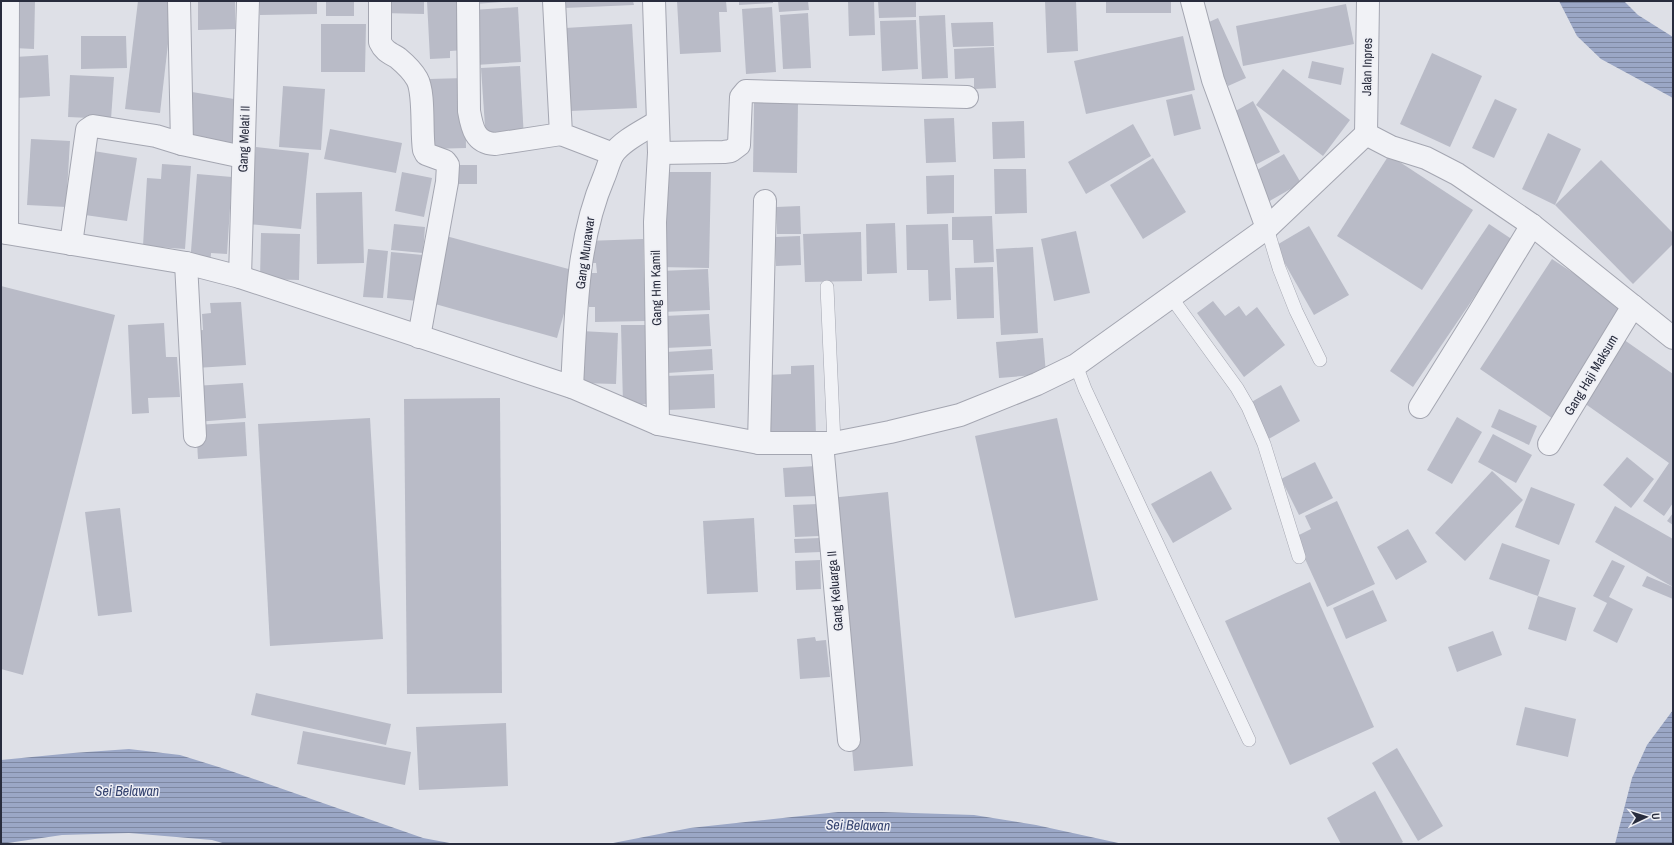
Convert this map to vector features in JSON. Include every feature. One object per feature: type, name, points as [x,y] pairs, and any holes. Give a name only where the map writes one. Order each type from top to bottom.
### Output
[{"type":"street","points":[[8,1],[4,233],[186,263],[240,277],[572,387],[658,424],[760,443],[828,443],[890,432],[960,415],[1037,384],[1076,365],[1267,228],[1366,134],[1391,147],[1426,158],[1457,174],[1532,225],[1673,338]]},
{"type":"street","points":[[179,1],[182,144]]},
{"type":"street","name":"Gang Melati II","points":[[240,277],[248,1]]},
{"type":"street","points":[[380,1],[380,42],[382,47],[385,51],[399,59],[417,79],[421,97],[424,150],[426,154],[445,161],[448,165],[447,182],[419,336]]},
{"type":"street","points":[[468,1],[469,111],[472,128],[480,140],[486,143],[495,144],[561,134],[614,154]]},
{"type":"street","points":[[554,1],[561,134]]},
{"type":"street","name":"Gang Hm Kamil","points":[[654,1],[659,153],[655,222],[658,424]]},
{"type":"street","points":[[1192,1],[1213,80],[1267,228]]},
{"type":"street","name":"Jalan Inpres","points":[[1366,134],[1368,1]]},
{"type":"street","points":[[659,153],[724,152],[736,148],[739,145],[741,97],[746,92],[967,97]]},
{"type":"street","name":"Gang Munawar","points":[[572,387],[583,247],[591,211],[614,154],[625,142],[657,122]]},
{"type":"street","points":[[71,244],[87,130],[93,126],[156,136],[182,144],[243,157]]},
{"type":"street","points":[[760,443],[765,202]]},
{"type":"street","points":[[1420,407],[1532,225]]},
{"type":"street","points":[[186,263],[195,436]]},
{"type":"street","name":"Gang Haji Maksum","points":[[1549,444],[1633,306]]},
{"type":"street","name":"Gang Keluarga II","points":[[828,443],[849,740]]},
{"type":"lane","points":[[1267,228],[1279,268],[1296,311],[1320,360]]},
{"type":"lane","points":[[827,287],[828,443]]},
{"type":"lane","points":[[1171,297],[1237,388],[1248,407],[1264,444],[1299,558]]},
{"type":"lane","points":[[1076,365],[1085,389],[1249,740]]},
{"type":"water","points":[[1559,1],[1624,1],[1638,15],[1673,37],[1673,98],[1601,59],[1577,36]]},
{"type":"water","points":[[1673,710],[1673,844],[1615,844],[1632,778],[1647,745]]},
{"type":"water","name":"Sei Belawan","points":[[129,749],[180,755],[225,769],[423,838],[455,844],[226,844],[212,840],[129,833],[62,835],[1,844],[1,760]]},
{"type":"water","name":"Sei Belawan","points":[[838,812],[974,815],[1036,825],[1123,844],[608,844],[690,828]]},
{"type":"building","points":[[15,1],[35,1],[34,49],[14,48]]},
{"type":"building","points":[[138,1],[173,1],[160,113],[125,109]]},
{"type":"building","points":[[198,1],[235,1],[235,29],[198,30]]},
{"type":"building","points":[[260,1],[317,1],[317,14],[260,15]]},
{"type":"building","points":[[326,1],[354,1],[354,16],[326,16]]},
{"type":"building","points":[[383,1],[424,1],[424,14],[382,13]]},
{"type":"building","points":[[427,1],[463,1],[465,50],[450,51],[450,58],[430,59]]},
{"type":"building","points":[[473,1],[502,1],[502,2],[474,4]]},
{"type":"building","points":[[564,1],[633,1],[634,5],[564,8]]},
{"type":"building","points":[[677,1],[726,1],[727,12],[719,12],[721,52],[680,54]]},
{"type":"building","points":[[739,1],[773,1],[773,3],[739,5]]},
{"type":"building","points":[[778,1],[808,1],[809,10],[779,12]]},
{"type":"building","points":[[848,1],[874,1],[875,35],[849,36]]},
{"type":"building","points":[[878,1],[916,1],[916,17],[879,18]]},
{"type":"building","points":[[1045,1],[1076,1],[1078,51],[1047,53]]},
{"type":"building","points":[[1106,1],[1171,1],[1171,13],[1106,13]]},
{"type":"building","points":[[1346,4],[1354,44],[1243,66],[1236,26]]},
{"type":"building","points":[[518,7],[521,62],[476,65],[473,10]]},
{"type":"building","points":[[772,7],[776,72],[746,74],[742,9]]},
{"type":"building","points":[[808,13],[811,68],[783,69],[780,15]]},
{"type":"building","points":[[945,15],[948,78],[922,79],[919,16]]},
{"type":"building","points":[[1218,18],[1246,78],[1228,86],[1200,26]]},
{"type":"building","points":[[916,20],[918,69],[882,71],[880,21]]},
{"type":"building","points":[[993,22],[994,46],[953,47],[951,23]]},
{"type":"building","points":[[321,24],[366,24],[365,72],[321,72]]},
{"type":"building","points":[[632,24],[637,108],[570,111],[565,28]]},
{"type":"building","points":[[81,36],[126,36],[127,68],[81,69]]},
{"type":"building","points":[[1183,36],[1195,90],[1086,114],[1074,61]]},
{"type":"building","points":[[994,47],[996,88],[974,89],[974,78],[955,79],[954,49]]},
{"type":"building","points":[[1432,53],[1482,76],[1450,147],[1400,124]]},
{"type":"building","points":[[48,55],[50,96],[17,98],[15,57]]},
{"type":"building","points":[[1312,61],[1344,68],[1341,85],[1308,78]]},
{"type":"building","points":[[520,66],[524,139],[486,141],[481,68]]},
{"type":"building","points":[[1283,69],[1350,120],[1323,156],[1256,105]]},
{"type":"building","points":[[70,75],[114,77],[111,119],[68,117]]},
{"type":"building","points":[[465,78],[466,148],[431,149],[429,79]]},
{"type":"building","points":[[283,86],[325,89],[321,150],[279,147]]},
{"type":"building","points":[[192,92],[240,100],[233,145],[185,136]]},
{"type":"building","points":[[1192,94],[1201,129],[1174,136],[1166,100]]},
{"type":"building","points":[[1495,99],[1517,109],[1494,158],[1472,148]]},
{"type":"building","points":[[1253,101],[1280,152],[1253,166],[1227,116]]},
{"type":"building","points":[[754,103],[798,103],[797,173],[753,172]]},
{"type":"building","points":[[954,118],[956,162],[926,163],[924,119]]},
{"type":"building","points":[[1024,121],[1025,158],[993,159],[992,122]]},
{"type":"building","points":[[1133,124],[1151,156],[1086,194],[1068,162]]},
{"type":"building","points":[[330,129],[402,143],[396,173],[324,159]]},
{"type":"building","points":[[1548,133],[1581,149],[1555,205],[1522,189]]},
{"type":"building","points":[[31,139],[70,141],[66,207],[27,205]]},
{"type":"building","points":[[256,147],[309,153],[301,229],[248,224]]},
{"type":"building","points":[[87,150],[137,158],[127,221],[78,214]]},
{"type":"building","points":[[1284,154],[1301,183],[1268,202],[1252,173]]},
{"type":"building","points":[[1389,155],[1473,210],[1422,290],[1337,236]]},
{"type":"building","points":[[1153,158],[1186,212],[1143,239],[1110,185]]},
{"type":"building","points":[[1601,160],[1673,233],[1673,244],[1633,284],[1555,205]]},
{"type":"building","points":[[162,164],[191,166],[185,249],[143,246],[147,178],[161,179]]},
{"type":"building","points":[[452,165],[477,165],[477,184],[452,184]]},
{"type":"building","points":[[994,169],[1026,169],[1027,213],[995,214]]},
{"type":"building","points":[[402,172],[432,178],[424,217],[395,211]]},
{"type":"building","points":[[662,172],[711,172],[709,268],[660,267]]},
{"type":"building","points":[[197,174],[232,177],[227,254],[211,253],[210,266],[190,264]]},
{"type":"building","points":[[954,175],[954,213],[927,214],[926,176]]},
{"type":"building","points":[[362,192],[364,263],[317,264],[316,193]]},
{"type":"building","points":[[800,206],[801,234],[777,234],[776,207]]},
{"type":"building","points":[[992,216],[994,262],[974,263],[973,240],[952,240],[952,217]]},
{"type":"building","points":[[895,223],[897,273],[867,274],[866,224]]},
{"type":"building","points":[[394,224],[425,227],[423,253],[391,250]]},
{"type":"building","points":[[948,224],[951,300],[929,301],[928,270],[907,270],[906,225]]},
{"type":"building","points":[[1489,224],[1513,240],[1413,387],[1390,371]]},
{"type":"building","points":[[1309,226],[1349,295],[1314,315],[1275,246]]},
{"type":"building","points":[[1076,231],[1090,293],[1054,301],[1041,239]]},
{"type":"building","points":[[861,232],[862,281],[805,282],[803,234]]},
{"type":"building","points":[[261,233],[300,234],[299,280],[260,279]]},
{"type":"building","points":[[446,236],[576,271],[557,338],[428,302]]},
{"type":"building","points":[[800,236],[801,265],[776,266],[775,237]]},
{"type":"building","points":[[643,239],[645,321],[595,322],[595,307],[589,307],[589,273],[597,273],[596,263],[587,263],[586,241]]},
{"type":"building","points":[[1033,247],[1038,333],[1001,335],[996,249]]},
{"type":"building","points":[[368,249],[388,251],[383,298],[363,297]]},
{"type":"building","points":[[391,252],[423,255],[418,301],[387,298]]},
{"type":"building","points":[[1552,259],[1629,310],[1556,421],[1480,369]]},
{"type":"building","points":[[993,267],[994,318],[957,319],[955,268]]},
{"type":"building","points":[[708,269],[710,310],[662,312],[661,271]]},
{"type":"building","points":[[1,286],[115,315],[23,675],[1,669]]},
{"type":"building","points":[[1213,301],[1225,316],[1239,306],[1246,316],[1257,307],[1285,345],[1244,377],[1197,313]]},
{"type":"building","points":[[241,302],[246,365],[195,368],[192,331],[203,330],[202,314],[211,313],[210,303]]},
{"type":"building","points":[[709,314],[711,346],[665,348],[664,316]]},
{"type":"building","points":[[164,323],[166,357],[177,357],[180,397],[148,398],[149,413],[132,414],[128,325]]},
{"type":"building","points":[[621,325],[650,325],[652,404],[623,404]]},
{"type":"building","points":[[581,331],[618,333],[616,384],[580,383]]},
{"type":"building","points":[[1620,337],[1673,374],[1673,503],[1664,516],[1643,501],[1669,463],[1577,398]]},
{"type":"building","points":[[1043,338],[1046,374],[999,378],[996,342]]},
{"type":"building","points":[[712,349],[713,370],[667,373],[666,352]]},
{"type":"building","points":[[814,365],[816,436],[770,438],[767,375],[791,374],[791,366]]},
{"type":"building","points":[[714,374],[715,408],[668,410],[666,376]]},
{"type":"building","points":[[243,383],[246,418],[196,422],[194,386]]},
{"type":"building","points":[[1281,385],[1300,421],[1267,440],[1248,404]]},
{"type":"building","points":[[500,398],[502,693],[407,694],[404,399]]},
{"type":"building","points":[[1499,409],[1537,426],[1529,445],[1491,427]]},
{"type":"building","points":[[1457,417],[1482,432],[1452,484],[1427,470]]},
{"type":"building","points":[[370,418],[383,639],[270,646],[258,424]]},
{"type":"building","points":[[1057,418],[1098,600],[1015,618],[975,436]]},
{"type":"building","points":[[245,422],[247,456],[198,459],[196,425]]},
{"type":"building","points":[[1493,434],[1532,455],[1516,483],[1478,462]]},
{"type":"building","points":[[1627,457],[1654,479],[1631,508],[1603,485]]},
{"type":"building","points":[[1315,462],[1333,498],[1299,515],[1281,479]]},
{"type":"building","points":[[816,466],[817,496],[785,497],[783,468]]},
{"type":"building","points":[[1211,471],[1232,509],[1173,543],[1151,504]]},
{"type":"building","points":[[1492,471],[1523,500],[1465,561],[1435,533]]},
{"type":"building","points":[[1531,487],[1575,504],[1559,545],[1515,527]]},
{"type":"building","points":[[888,492],[913,766],[854,771],[830,498]]},
{"type":"building","points":[[1337,501],[1375,584],[1327,607],[1295,537],[1311,529],[1305,516]]},
{"type":"building","points":[[818,504],[819,536],[795,537],[793,505]]},
{"type":"building","points":[[1615,506],[1673,539],[1673,587],[1595,542]]},
{"type":"building","points":[[120,508],[132,612],[98,616],[85,512]]},
{"type":"building","points":[[1673,513],[1673,525],[1667,521]]},
{"type":"building","points":[[754,518],[758,592],[707,594],[703,521]]},
{"type":"building","points":[[1408,529],[1427,562],[1396,580],[1377,547]]},
{"type":"building","points":[[820,538],[821,552],[795,553],[794,539]]},
{"type":"building","points":[[1502,543],[1550,560],[1538,596],[1489,579]]},
{"type":"building","points":[[820,560],[821,589],[796,590],[795,561]]},
{"type":"building","points":[[1612,560],[1625,566],[1609,597],[1633,609],[1617,643],[1593,631],[1607,603],[1593,596]]},
{"type":"building","points":[[1647,576],[1673,587],[1673,599],[1642,586]]},
{"type":"building","points":[[1310,582],[1374,727],[1290,765],[1225,621]]},
{"type":"building","points":[[1373,590],[1387,621],[1346,639],[1333,608]]},
{"type":"building","points":[[1538,596],[1576,608],[1566,641],[1528,629]]},
{"type":"building","points":[[1493,631],[1502,655],[1457,672],[1448,647]]},
{"type":"building","points":[[815,637],[816,641],[826,640],[830,677],[800,679],[797,639]]},
{"type":"building","points":[[256,693],[391,724],[386,745],[251,715]]},
{"type":"building","points":[[1525,707],[1576,719],[1568,757],[1516,745]]},
{"type":"building","points":[[506,723],[508,786],[419,790],[416,727]]},
{"type":"building","points":[[303,731],[411,752],[405,785],[297,764]]},
{"type":"building","points":[[1397,748],[1443,826],[1418,841],[1372,763]]},
{"type":"building","points":[[1375,791],[1403,842],[1400,844],[1341,844],[1327,818]]}]
